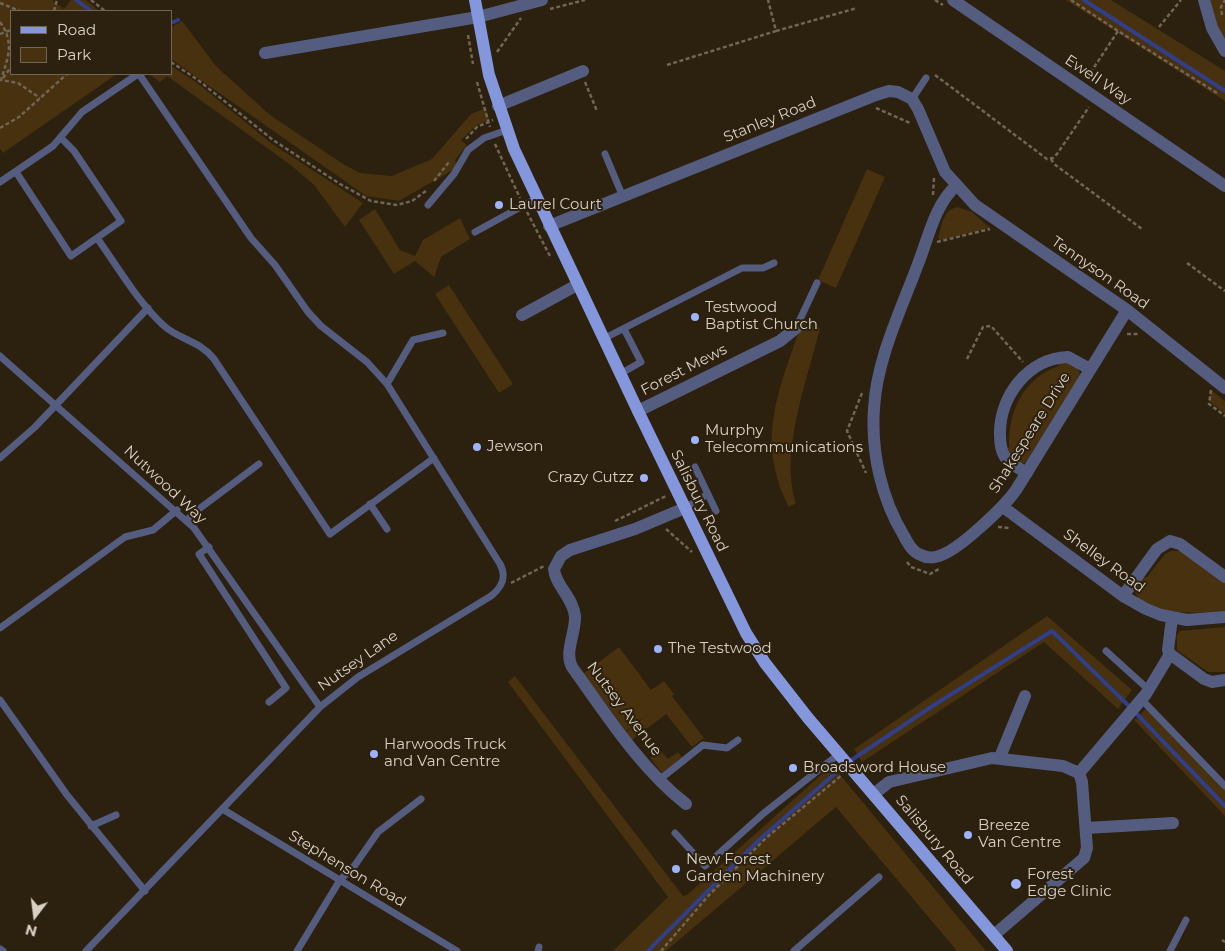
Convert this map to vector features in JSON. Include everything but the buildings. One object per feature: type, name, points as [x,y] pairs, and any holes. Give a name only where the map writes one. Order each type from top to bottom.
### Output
[{"type":"main road","name":"Salisbury Road","points":[[475,0],[485,55],[507,130],[536,198],[577,285],[733,609],[764,663],[1007,951]]},
{"type":"street","name":"Ewell Way","points":[[953,0],[1225,186]]},
{"type":"street","points":[[1204,0],[1212,28],[1225,51]]},
{"type":"street","points":[[265,53],[546,5]]},
{"type":"street","points":[[500,111],[582,71]]},
{"type":"street","name":"Stanley Road","points":[[550,226],[876,95],[889,91],[898,92],[912,100]]},
{"type":"street","points":[[912,100],[918,109],[944,172],[956,186]]},
{"type":"street","name":"Tennyson Road","points":[[956,186],[989,215],[1127,310],[1221,391]]},
{"type":"street","name":"Shakespeare Drive","points":[[956,186],[947,195],[935,218],[882,362],[874,408],[877,464],[887,500],[898,525],[911,547],[921,556],[933,558],[944,554],[1003,508],[1027,473],[1127,310]]},
{"type":"street","points":[[522,315],[577,285]]},
{"type":"street","name":"Forest Mews","points":[[638,411],[780,341],[796,328]]},
{"type":"street","points":[[1027,473],[1010,462],[1003,452],[1000,426],[1010,392],[1031,371],[1047,361],[1062,357],[1074,359],[1090,369]]},
{"type":"street","points":[[555,565],[561,556],[570,550],[658,520],[685,508]]},
{"type":"street","name":"Shelley Road","points":[[1003,508],[1123,596],[1146,609],[1172,618],[1187,620],[1225,617]]},
{"type":"street","points":[[1123,596],[1158,549],[1170,541],[1180,544],[1225,577]]},
{"type":"street","name":"Nutsey Avenue","points":[[555,565],[554,573],[571,601],[575,615],[570,663],[618,730],[659,780],[686,804]]},
{"type":"street","points":[[1172,618],[1168,650],[1170,654],[1204,680],[1212,682],[1225,680]]},
{"type":"street","points":[[1079,773],[1145,695],[1170,654]]},
{"type":"street","points":[[1000,757],[1025,696]]},
{"type":"street","points":[[874,794],[889,782],[982,759],[1000,757],[1063,766],[1079,773],[1082,782],[1087,848],[1080,863],[994,935]]},
{"type":"street","points":[[1086,828],[1173,823]]},
{"type":"lane","points":[[0,182],[44,153],[61,138],[82,112],[137,75]]},
{"type":"lane","points":[[139,75],[251,238],[275,265],[308,312],[321,326],[367,362],[387,384],[500,564],[503,570],[503,583]]},
{"type":"lane","points":[[912,100],[929,75]]},
{"type":"lane","points":[[428,205],[454,174],[468,150],[484,138],[507,130]]},
{"type":"lane","points":[[16,172],[71,256],[122,221],[74,151],[61,138]]},
{"type":"lane","points":[[605,154],[623,197]]},
{"type":"lane","points":[[475,232],[536,198]]},
{"type":"lane","points":[[97,238],[148,308],[168,330],[196,343],[214,358],[330,534],[434,458]]},
{"type":"lane","points":[[604,339],[742,268],[763,268],[774,263]]},
{"type":"lane","points":[[796,328],[817,283]]},
{"type":"lane","points":[[0,458],[55,406],[148,308]]},
{"type":"lane","points":[[620,374],[641,362],[624,329]]},
{"type":"lane","points":[[387,384],[413,340],[443,333]]},
{"type":"lane","name":"Nutwood Way","points":[[0,356],[187,520],[320,707]]},
{"type":"lane","points":[[0,369],[6,362]]},
{"type":"lane","points":[[187,520],[259,464]]},
{"type":"lane","points":[[694,467],[716,511]]},
{"type":"lane","points":[[685,508],[708,494]]},
{"type":"lane","points":[[370,504],[387,529]]},
{"type":"lane","points":[[0,628],[125,537],[153,530],[177,510]]},
{"type":"lane","points":[[208,547],[199,554],[286,688],[269,702]]},
{"type":"lane","name":"Nutsey Lane","points":[[86,951],[224,810],[320,707],[358,677],[491,596],[503,583]]},
{"type":"lane","points":[[1106,651],[1225,786]]},
{"type":"lane","points":[[0,700],[67,795],[145,891]]},
{"type":"lane","points":[[659,780],[703,745],[727,748],[738,740]]},
{"type":"lane","points":[[675,833],[705,866],[764,813],[839,754]]},
{"type":"lane","points":[[297,951],[340,880],[355,865],[378,832],[421,799]]},
{"type":"lane","name":"Stephenson Road","points":[[224,810],[456,951]]},
{"type":"lane","points":[[91,826],[116,815]]},
{"type":"lane","points":[[794,951],[879,877]]},
{"type":"lane","points":[[1170,951],[1186,920]]},
{"type":"path","points":[[91,0],[104,10]]},
{"type":"path","points":[[546,5],[585,0]]},
{"type":"path","points":[[768,0],[776,31]]},
{"type":"path","points":[[1071,0],[1216,93]]},
{"type":"path","points":[[1159,27],[1181,0]]},
{"type":"path","points":[[1222,18],[1221,7],[1225,0]]},
{"type":"path","points":[[0,3],[18,10]]},
{"type":"path","points":[[667,65],[857,8]]},
{"type":"path","points":[[485,55],[496,53],[521,17]]},
{"type":"path","points":[[0,22],[10,44],[0,81]]},
{"type":"path","points":[[0,34],[10,30]]},
{"type":"path","points":[[1080,87],[1118,31]]},
{"type":"path","points":[[172,63],[198,80],[273,140],[340,184],[371,201],[397,205],[412,201],[426,192],[453,157]]},
{"type":"path","points":[[0,81],[10,68]]},
{"type":"path","points":[[582,71],[597,111]]},
{"type":"path","points":[[0,128],[19,117],[66,75]]},
{"type":"path","points":[[929,75],[1044,157],[1051,159],[1054,164],[1142,230]]},
{"type":"path","points":[[0,81],[18,83],[40,98]]},
{"type":"path","points":[[1051,159],[1057,154],[1095,97]]},
{"type":"path","points":[[464,142],[477,127],[500,111]]},
{"type":"path","points":[[936,242],[993,229]]},
{"type":"path","points":[[1187,263],[1225,292]]},
{"type":"path","points":[[967,359],[983,327],[991,326],[1031,371]]},
{"type":"path","points":[[1121,335],[1143,334]]},
{"type":"path","points":[[865,385],[847,432],[866,473],[872,478]]},
{"type":"path","points":[[1221,391],[1210,387],[1209,404],[1225,416]]},
{"type":"path","points":[[610,524],[676,490]]},
{"type":"path","points":[[649,505],[662,526],[697,557],[709,560]]},
{"type":"path","points":[[503,583],[514,582],[547,564],[555,565]]},
{"type":"path","points":[[661,951],[709,895],[766,838],[851,768]]},
{"type":"green space","points":[[0,0],[52,0],[64,9],[71,0],[86,0],[98,10],[10,10],[10,75],[116,75],[3,153],[0,149]]},
{"type":"green space","points":[[1066,0],[1111,0],[1225,71],[1225,101]]},
{"type":"green space","points":[[1210,0],[1222,0],[1225,2],[1225,41],[1214,21]]},
{"type":"green space","points":[[182,21],[216,66],[270,115],[343,164],[360,173],[392,176],[432,159],[471,114],[486,108],[489,120],[477,125],[461,140],[467,145],[455,160],[458,167],[399,201],[366,196],[172,60],[172,26]]},
{"type":"green space","points":[[172,67],[196,82],[271,143],[363,203],[345,227],[314,185],[292,166],[167,76],[160,82],[150,75],[172,75]]},
{"type":"green space","points":[[867,169],[885,177],[836,288],[818,280]]},
{"type":"green space","points":[[957,207],[972,212],[990,228],[940,240],[938,237],[946,215]]},
{"type":"green space","points":[[375,209],[400,250],[415,256],[423,240],[460,218],[470,239],[441,257],[434,277],[415,261],[394,274],[359,220]]},
{"type":"green space","points":[[449,285],[513,384],[499,393],[435,294]]},
{"type":"green space","points":[[802,322],[820,328],[797,416],[793,439],[791,462],[792,483],[796,503],[789,507],[779,483],[773,459],[772,436],[779,392]]},
{"type":"green space","points":[[1065,360],[1078,367],[1080,376],[1025,463],[1020,464],[1004,449],[1009,448],[1011,421],[1015,409],[1027,387],[1046,371],[1059,366],[1058,362]]},
{"type":"green space","points":[[1211,390],[1225,401],[1225,414],[1209,401]]},
{"type":"green space","points":[[1171,551],[1185,551],[1225,582],[1225,611],[1174,612],[1148,605],[1139,598],[1134,589],[1141,578],[1147,577],[1165,554]]},
{"type":"green space","points":[[1047,616],[1132,690],[1118,709],[1044,642],[862,762],[854,749]]},
{"type":"green space","points":[[1225,627],[1225,672],[1208,672],[1177,650],[1177,635],[1180,631]]},
{"type":"green space","points":[[619,647],[651,690],[664,681],[674,694],[672,696],[704,738],[692,747],[666,714],[632,740],[626,732],[650,713],[626,731],[583,674]]},
{"type":"green space","points":[[515,676],[683,896],[687,895],[832,765],[986,951],[957,951],[836,807],[666,951],[613,951],[668,897],[508,682]]},
{"type":"green space","points":[[1147,708],[1225,790],[1225,816],[1134,720]]},
{"type":"green space","points":[[660,750],[668,759],[678,752],[682,757],[662,773],[650,758]]},
{"type":"waterway","points":[[76,0],[90,10]]},
{"type":"waterway","points":[[1084,0],[1225,91]]},
{"type":"waterway","points":[[172,23],[178,20]]},
{"type":"waterway","points":[[648,951],[759,840],[847,763],[934,705],[1052,631],[1133,710],[1225,806]]},
{"type":"place","name":"Laurel Court","points":[[499,205]]},
{"type":"place","name":"Testwood Baptist Church","points":[[695,317]]},
{"type":"place","name":"Murphy Telecommunications","points":[[695,440]]},
{"type":"place","name":"Jewson","points":[[477,447]]},
{"type":"place","name":"Crazy Cutzz","points":[[644,478]]},
{"type":"place","name":"The Testwood","points":[[658,649]]},
{"type":"place","name":"Harwoods Truck and Van Centre","points":[[374,754]]},
{"type":"place","name":"Broadsword House","points":[[793,768]]},
{"type":"place","name":"Breeze Van Centre","points":[[968,835]]},
{"type":"place","name":"New Forest Garden Machinery","points":[[676,869]]},
{"type":"place","name":"Forest Edge Clinic","points":[[1016,884]]}]
